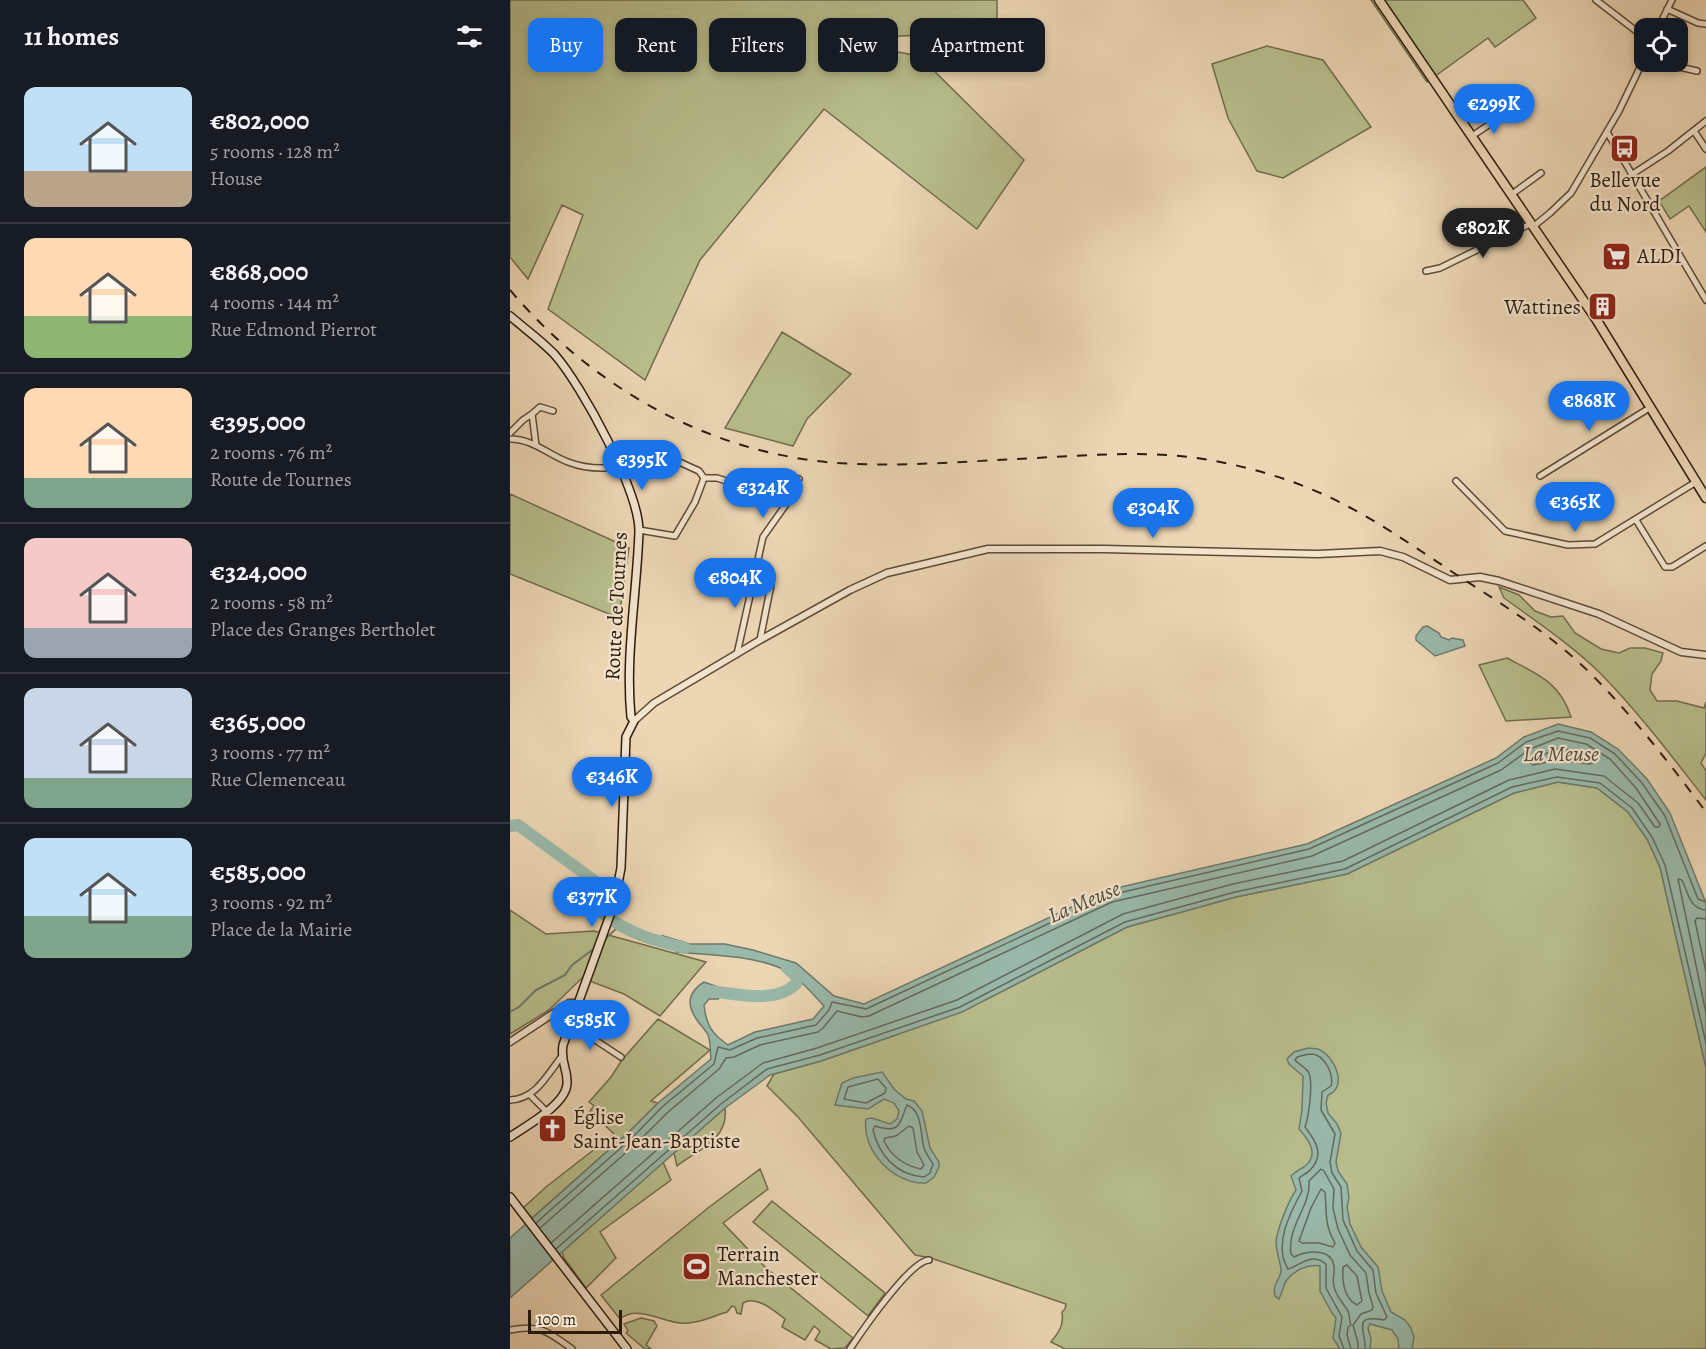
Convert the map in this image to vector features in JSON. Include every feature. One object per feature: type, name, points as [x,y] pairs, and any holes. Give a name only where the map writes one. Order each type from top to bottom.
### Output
[{"type":"main road","points":[[1378,0],[1596,319],[1706,498]]},
{"type":"main road","name":"Route de Tournes","points":[[510,316],[545,346],[567,371],[607,440],[632,497],[639,530],[628,691],[634,721]]},
{"type":"main road","points":[[510,1137],[563,1097],[567,1087],[568,1077],[562,1056],[569,1026],[614,904],[621,868],[626,737],[634,721]]},
{"type":"main road","points":[[510,1197],[627,1349]]},
{"type":"street","points":[[1596,0],[1634,29]]},
{"type":"street","points":[[1663,18],[1672,0]]},
{"type":"street","points":[[1667,9],[1698,23],[1706,24]]},
{"type":"street","points":[[1688,69],[1697,71]]},
{"type":"street","points":[[1426,271],[1440,268],[1533,224],[1550,213],[1571,192],[1637,72]]},
{"type":"street","points":[[1472,136],[1502,116]]},
{"type":"street","points":[[1631,175],[1668,151],[1706,121]]},
{"type":"street","points":[[1694,131],[1706,149]]},
{"type":"street","points":[[1606,132],[1703,289],[1706,300]]},
{"type":"street","points":[[1512,194],[1541,173]]},
{"type":"street","points":[[510,434],[540,407],[553,411]]},
{"type":"street","points":[[1540,476],[1651,407]]},
{"type":"street","points":[[532,414],[536,445]]},
{"type":"street","points":[[510,439],[520,439],[536,445],[567,462],[583,466],[620,467]]},
{"type":"street","points":[[655,460],[659,455],[664,455],[699,471],[704,478]]},
{"type":"street","points":[[704,478],[717,478],[769,497]]},
{"type":"street","points":[[639,530],[675,536],[695,501],[704,478]]},
{"type":"street","points":[[737,654],[763,537],[771,529],[799,479]]},
{"type":"street","points":[[1456,481],[1505,531],[1568,545],[1595,544],[1696,482]]},
{"type":"street","points":[[1636,520],[1665,567],[1672,567],[1706,546]]},
{"type":"street","points":[[634,721],[654,703],[850,590],[887,573],[988,549],[1318,554],[1374,551],[1403,557],[1450,580],[1480,577],[1499,581],[1599,614],[1681,652],[1706,655]]},
{"type":"street","points":[[756,570],[766,574],[771,585],[760,640]]},
{"type":"street","points":[[510,1041],[569,1003],[577,1003]]},
{"type":"street","points":[[569,1026],[584,1032],[621,1057]]},
{"type":"street","points":[[510,1100],[523,1100],[530,1095],[562,1056]]},
{"type":"street","points":[[530,1095],[546,1111]]},
{"type":"street","points":[[850,1349],[894,1289],[917,1264],[922,1260],[929,1260]]},
{"type":"street","points":[[510,1330],[527,1327],[546,1330],[572,1349]]},
{"type":"green space","points":[[510,0],[997,0],[997,18],[910,18],[910,36],[898,36],[898,18],[818,18],[818,72],[898,72],[898,52],[910,54],[910,72],[935,72],[1024,160],[977,229],[824,109],[700,260],[645,380],[548,309],[583,215],[562,205],[528,279],[510,257]]},
{"type":"green space","points":[[1371,0],[1523,0],[1536,18],[1495,47],[1488,38],[1427,82]]},
{"type":"green space","points":[[1267,46],[1323,60],[1371,127],[1283,178],[1257,171],[1228,118],[1212,64]]},
{"type":"green space","points":[[1706,167],[1706,232],[1689,206],[1670,219],[1659,201]]},
{"type":"green space","points":[[782,332],[851,374],[807,419],[793,446],[725,428]]},
{"type":"green space","points":[[510,494],[629,548],[626,568],[622,574],[625,576],[619,618],[510,574]]},
{"type":"green space","points":[[1499,587],[1519,595],[1535,611],[1551,617],[1563,616],[1575,633],[1601,649],[1619,653],[1630,648],[1645,648],[1663,653],[1661,661],[1652,674],[1650,690],[1657,701],[1677,701],[1704,708],[1706,702],[1706,753],[1701,763],[1706,771],[1706,800],[1643,721],[1602,675],[1567,644],[1504,598]]},
{"type":"green space","points":[[1507,658],[1538,674],[1554,687],[1561,695],[1571,717],[1506,721],[1479,665]]},
{"type":"green space","points":[[1558,782],[1597,788],[1628,812],[1647,839],[1660,867],[1706,1067],[1706,1349],[1065,1349],[1051,1342],[1060,1328],[1062,1312],[1066,1304],[931,1258],[915,1255],[798,1117],[767,1086],[774,1074],[821,1061],[893,1036],[987,999],[1127,927],[1236,897],[1347,874],[1514,793]]},
{"type":"green space","points":[[510,910],[546,934],[594,931],[706,962],[660,1016],[624,994],[582,978],[549,1010],[510,1034]]},
{"type":"green space","points":[[658,1019],[710,1050],[651,1101],[658,1103],[629,1132],[532,1218],[523,1208],[614,1134],[590,1111],[594,1106],[589,1102]]},
{"type":"green space","points":[[725,1108],[725,1119],[717,1136],[677,1166],[674,1153]]},
{"type":"green space","points":[[663,1162],[671,1180],[600,1232],[616,1258],[586,1288],[562,1252]]},
{"type":"green space","points":[[760,1169],[768,1189],[723,1223],[766,1268],[853,1338],[845,1348],[831,1349],[815,1340],[820,1331],[814,1326],[805,1340],[782,1327],[785,1319],[760,1302],[754,1301],[743,1303],[741,1314],[737,1313],[735,1307],[732,1306],[727,1312],[692,1323],[673,1322],[634,1313],[620,1319],[601,1295]]},
{"type":"green space","points":[[772,1201],[885,1293],[868,1316],[753,1222]]},
{"type":"green space","points":[[641,1318],[654,1321],[657,1326],[646,1345],[651,1349],[645,1349],[626,1333],[628,1331],[624,1324]]},
{"type":"water","points":[[1427,626],[1439,633],[1441,637],[1449,640],[1452,638],[1463,640],[1465,646],[1435,656],[1416,640],[1416,636],[1423,627]]},
{"type":"water","name":"La Meuse","points":[[1558,724],[1591,732],[1618,749],[1647,779],[1670,813],[1706,903],[1706,1068],[1660,867],[1647,839],[1628,812],[1597,788],[1558,782],[1514,793],[1347,874],[1236,897],[1127,927],[962,1012],[821,1061],[770,1075],[725,1108],[510,1298],[510,1238],[629,1132],[658,1103],[711,1059],[708,1035],[693,1014],[690,1004],[692,994],[699,986],[704,982],[727,990],[718,999],[709,999],[704,1005],[706,1018],[711,1028],[728,1045],[755,1032],[813,1019],[824,1006],[785,970],[741,958],[676,952],[663,936],[690,944],[725,944],[796,963],[834,996],[864,1004],[1108,890],[1307,844],[1496,758],[1524,737]]},
{"type":"water","points":[[1308,1048],[1324,1052],[1337,1071],[1338,1085],[1328,1095],[1326,1103],[1328,1113],[1341,1133],[1336,1162],[1338,1171],[1347,1184],[1350,1224],[1361,1247],[1378,1267],[1382,1291],[1391,1312],[1405,1320],[1411,1328],[1414,1337],[1412,1349],[1399,1349],[1398,1339],[1392,1330],[1370,1324],[1368,1328],[1371,1339],[1370,1349],[1340,1349],[1333,1338],[1336,1318],[1320,1291],[1320,1266],[1306,1267],[1297,1271],[1286,1281],[1279,1299],[1275,1296],[1275,1287],[1281,1270],[1276,1245],[1277,1236],[1296,1190],[1291,1176],[1309,1162],[1312,1153],[1309,1143],[1299,1129],[1303,1076],[1289,1064],[1287,1059],[1294,1052]]},
{"type":"water","points":[[882,1072],[894,1089],[906,1099],[914,1101],[922,1111],[930,1148],[939,1162],[934,1177],[926,1183],[914,1182],[892,1172],[882,1164],[869,1143],[866,1119],[872,1118],[890,1124],[897,1119],[899,1111],[894,1103],[884,1099],[868,1109],[835,1105],[842,1083],[853,1078]]},
{"type":"waterway","points":[[510,826],[518,825],[603,887],[605,915],[614,922],[643,936],[685,948]]},
{"type":"waterway","points":[[604,940],[619,926]]},
{"type":"waterway","points":[[510,1012],[519,1007],[536,990],[565,975],[572,965],[595,948]]},
{"type":"waterway","points":[[709,991],[754,996],[777,994],[796,984],[797,977],[787,968]]},
{"type":"railway","points":[[510,290],[542,325],[578,357],[615,385],[656,409],[698,429],[743,445],[789,457],[837,463],[926,464],[1113,454],[1161,455],[1209,460],[1244,467],[1314,490],[1362,514],[1391,532],[1513,612],[1561,647],[1622,707],[1706,812]]},
{"type":"place","name":"Bellevue du Nord","points":[[1625,149]]},
{"type":"place","name":"ALDI","points":[[1616,256]]},
{"type":"place","name":"Wattines","points":[[1602,307]]},
{"type":"place","name":"Église Saint-Jean-Baptiste","points":[[552,1129]]},
{"type":"place","name":"Terrain Manchester","points":[[696,1266]]}]
